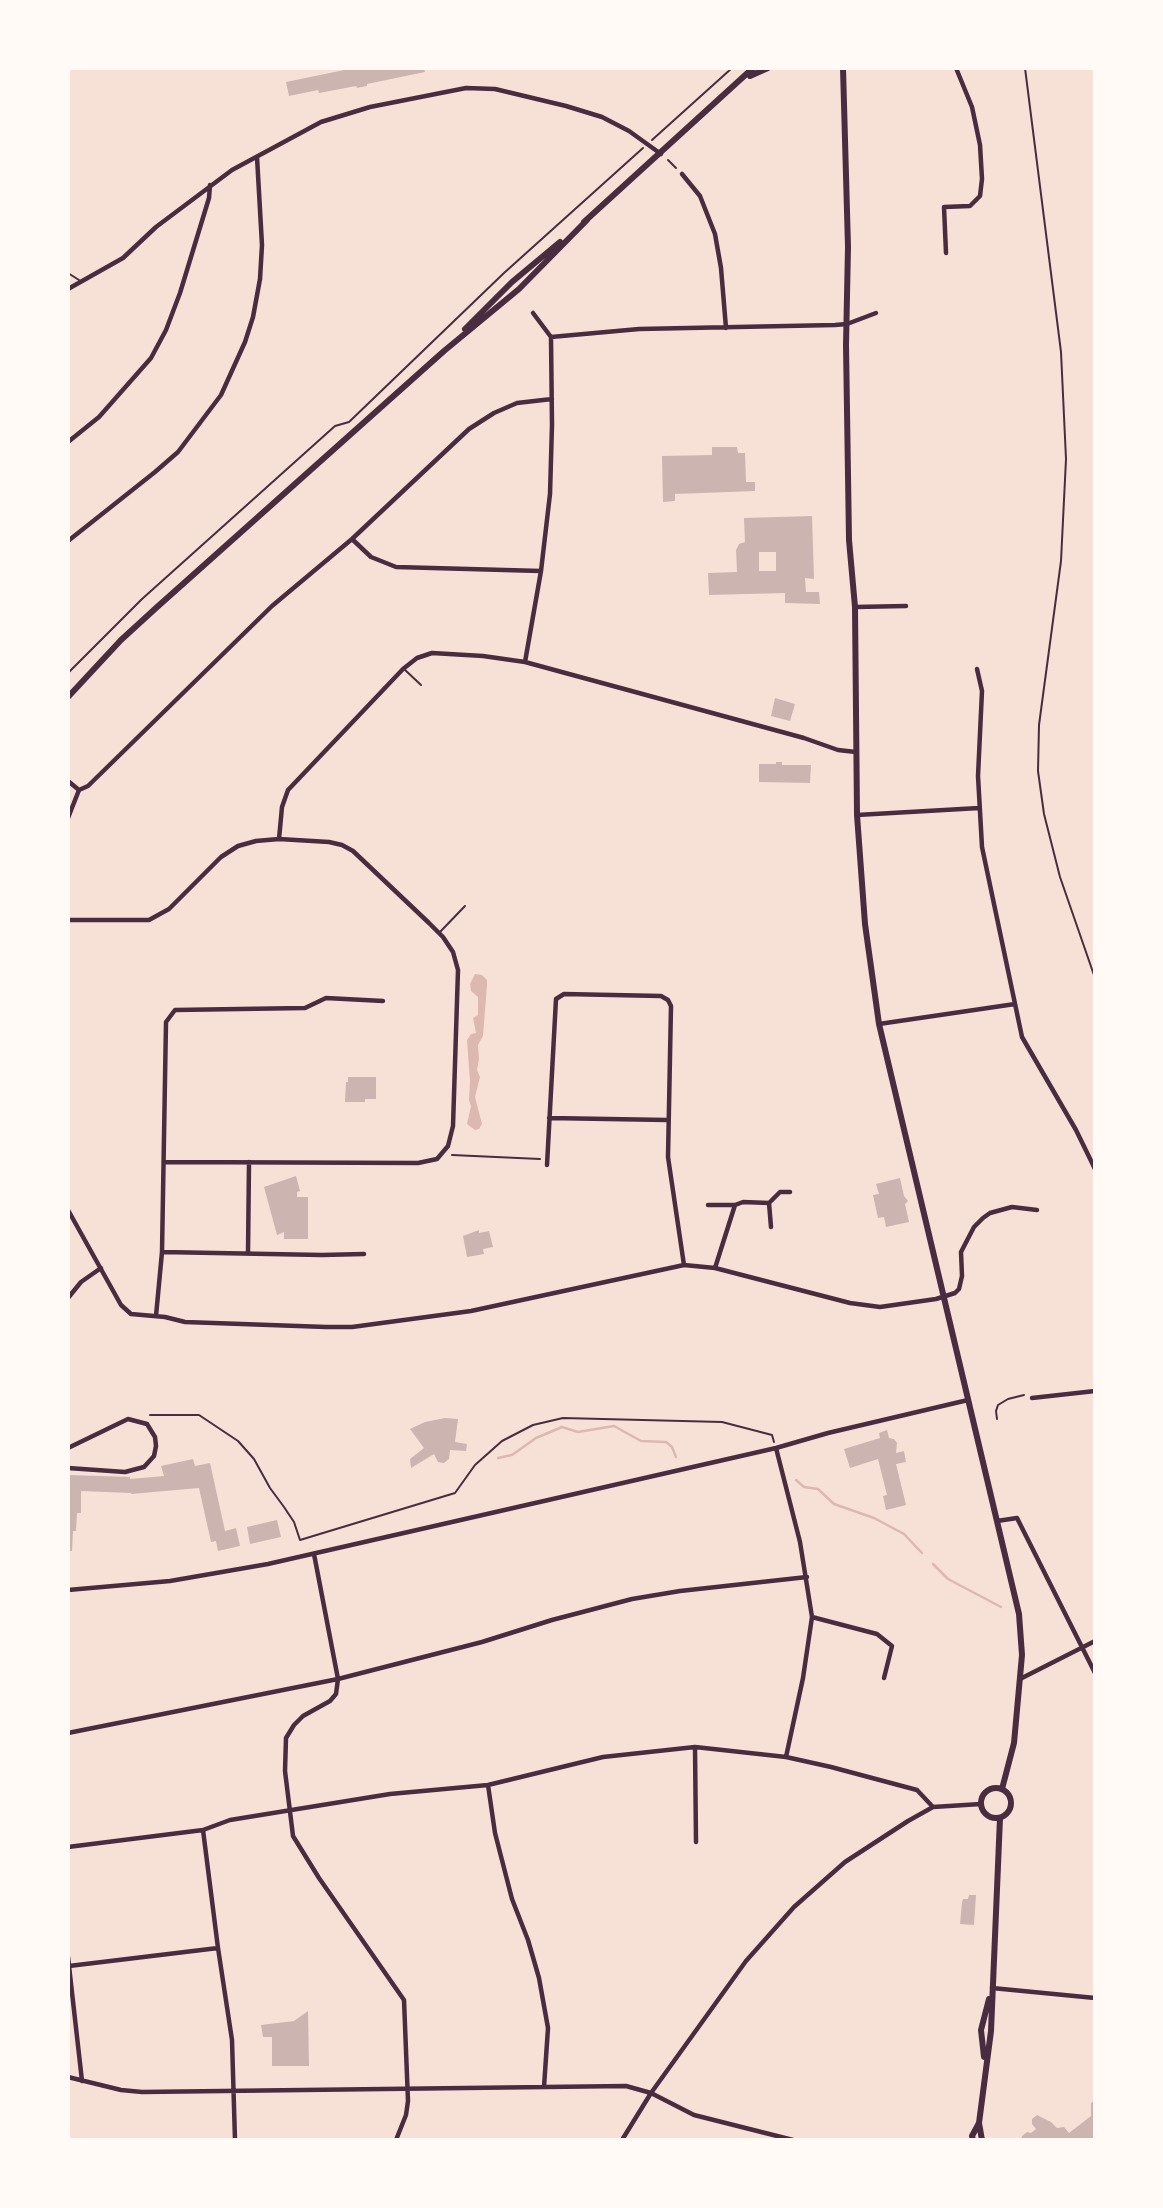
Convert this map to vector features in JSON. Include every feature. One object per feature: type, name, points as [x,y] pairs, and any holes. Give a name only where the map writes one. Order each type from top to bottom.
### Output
[{"type":"main road","points":[[68,697],[147,616],[444,351],[512,282],[587,220],[753,68]]},
{"type":"main road","points":[[739,82],[768,68]]},
{"type":"main road","points":[[843,68],[848,247],[849,540],[855,607],[857,814],[868,951],[879,1024],[1019,1614],[1021,1655],[1014,1743],[1002,1789]]},
{"type":"main road","points":[[1002,1789],[1009,1795],[1011,1805],[1008,1813],[1000,1818],[987,1816],[981,1804],[987,1791],[1002,1789]]},
{"type":"main road","points":[[982,2140],[979,2123],[991,2031],[1000,1818]]},
{"type":"main road","points":[[972,2140],[979,2123]]},
{"type":"street","points":[[946,253],[944,207],[970,206],[980,196],[982,179],[980,145],[972,107],[956,68]]},
{"type":"street","points":[[68,289],[124,258],[156,227],[210,185],[321,122],[343,114],[436,92],[466,88],[495,89],[566,106],[602,117],[629,131],[661,154]]},
{"type":"street","points":[[68,541],[178,452],[222,395],[246,342],[260,279],[262,245],[257,157]]},
{"type":"street","points":[[682,174],[700,197],[715,234],[722,268],[726,328]]},
{"type":"street","points":[[68,442],[99,417],[151,358],[166,330],[180,293],[209,198],[210,185]]},
{"type":"street","points":[[525,662],[541,572],[550,494],[551,337],[533,313]]},
{"type":"street","points":[[551,337],[639,329],[847,324],[876,313]]},
{"type":"street","points":[[68,818],[79,790],[88,786],[272,606],[352,539],[469,429],[494,413],[517,403],[552,399]]},
{"type":"street","points":[[352,539],[371,557],[396,567],[541,572]]},
{"type":"street","points":[[855,607],[906,606]]},
{"type":"street","points":[[279,839],[282,807],[288,790],[403,669],[417,658],[432,653],[525,662],[804,738],[838,750],[856,752]]},
{"type":"street","points":[[977,669],[982,691],[979,743],[982,847],[1022,1037],[1076,1130],[1095,1169]]},
{"type":"street","points":[[68,781],[79,790]]},
{"type":"street","points":[[857,814],[979,808]]},
{"type":"street","points":[[68,920],[149,920],[159,916],[221,857],[247,843],[279,839],[342,845],[353,851],[438,933],[453,953],[457,971],[453,1126],[448,1146],[437,1159],[418,1163],[163,1162]]},
{"type":"street","points":[[547,1162],[556,999],[564,994],[578,994],[661,996],[668,1000],[671,1006],[668,1157],[684,1265]]},
{"type":"street","points":[[156,1316],[162,1252],[166,1022],[175,1010],[305,1008],[326,998],[383,1001]]},
{"type":"street","points":[[879,1024],[1015,1004]]},
{"type":"street","points":[[549,1118],[667,1120]]},
{"type":"street","points":[[248,1253],[249,1162]]},
{"type":"street","points":[[708,1205],[769,1203],[780,1192],[790,1192]]},
{"type":"street","points":[[769,1203],[771,1227]]},
{"type":"street","points":[[715,1268],[735,1205]]},
{"type":"street","points":[[68,1210],[124,1308],[138,1316],[207,1324],[352,1327],[471,1311],[684,1265],[715,1268],[850,1303],[880,1307],[955,1293],[959,1289],[962,1276],[961,1252],[983,1218],[990,1213],[1012,1207],[1037,1210]]},
{"type":"street","points":[[162,1252],[364,1254]]},
{"type":"street","points":[[68,1298],[81,1282],[101,1268]]},
{"type":"street","points":[[1031,1398],[1095,1391]]},
{"type":"street","points":[[68,1590],[170,1581],[314,1554],[776,1448],[968,1400]]},
{"type":"street","points":[[68,1448],[128,1419],[147,1424],[155,1437],[156,1446],[154,1456],[144,1466],[125,1472],[68,1468]]},
{"type":"street","points":[[776,1448],[807,1577],[812,1616],[803,1678],[786,1757]]},
{"type":"street","points":[[997,1521],[1017,1518],[1095,1673]]},
{"type":"street","points":[[314,1554],[338,1679],[337,1694],[303,1716],[286,1738],[285,1771],[293,1836],[318,1878],[404,2000],[406,2115],[396,2140]]},
{"type":"street","points":[[68,1733],[338,1679],[482,1642],[632,1599],[807,1577]]},
{"type":"street","points":[[812,1616],[877,1634],[892,1646],[884,1678]]},
{"type":"street","points":[[1020,1679],[1095,1641]]},
{"type":"street","points":[[695,1746],[696,1842]]},
{"type":"street","points":[[68,1847],[203,1830],[230,1820],[390,1794],[488,1785],[603,1757],[695,1746],[786,1757],[916,1790],[933,1807]]},
{"type":"street","points":[[488,1785],[495,1833],[512,1899],[539,1978],[548,2028],[544,2087]]},
{"type":"street","points":[[622,2140],[651,2093],[746,1961],[779,1922],[845,1862],[908,1821],[933,1807],[981,1804]]},
{"type":"street","points":[[203,1830],[232,2040],[236,2092],[235,2140]]},
{"type":"street","points":[[69,1966],[218,1948]]},
{"type":"street","points":[[68,1957],[82,2081]]},
{"type":"street","points":[[992,1988],[1095,1997]]},
{"type":"street","points":[[68,2077],[121,2090],[142,2092],[626,2086],[651,2093],[694,2115],[793,2140]]},
{"type":"lane","points":[[68,273],[82,282]]},
{"type":"lane","points":[[403,669],[421,685]]},
{"type":"lane","points":[[438,933],[465,906]]},
{"type":"path","points":[[68,673],[151,591],[335,426],[349,422],[492,284],[732,68]]},
{"type":"path","points":[[1025,68],[1061,352],[1066,459],[1061,561],[1039,725],[1038,771],[1044,814],[1060,877],[1095,978]]},
{"type":"path","points":[[661,154],[682,174]]},
{"type":"path","points":[[453,1156],[547,1162]]},
{"type":"path","points":[[997,1419],[996,1411],[1002,1403],[1024,1395],[1031,1398]]},
{"type":"path","points":[[150,1415],[199,1415],[238,1441],[254,1459],[294,1522],[300,1540],[455,1493],[475,1465],[502,1441],[533,1425],[564,1418],[722,1422],[772,1435],[776,1448]]},
{"type":"shaded area","points":[[475,974],[482,975],[487,980],[487,985],[483,1036],[478,1045],[477,1070],[480,1077],[475,1097],[482,1124],[475,1130],[467,1124],[471,1106],[467,1040],[471,1034],[476,1033],[473,1018],[478,1015],[478,997],[471,991],[470,984]]},
{"type":"building","points":[[354,68],[424,68],[425,72],[357,88],[356,86],[319,93],[318,90],[289,96],[286,82]]},
{"type":"building","points":[[712,447],[737,447],[738,453],[745,453],[746,482],[755,482],[755,491],[675,494],[675,501],[663,502],[662,456],[712,455]]},
{"type":"building","points":[[812,516],[814,579],[805,578],[806,592],[819,592],[820,604],[785,603],[785,593],[709,595],[708,573],[737,572],[736,550],[739,544],[745,542],[744,518]],"holes":[[[759,552],[776,552],[776,571],[759,571]]]},
{"type":"building","points":[[775,698],[795,704],[790,721],[771,716]]},
{"type":"building","points":[[782,762],[782,765],[811,765],[810,783],[759,782],[759,764]]},
{"type":"building","points":[[348,1077],[376,1077],[376,1099],[345,1102]]},
{"type":"building","points":[[296,1176],[300,1191],[297,1192],[297,1197],[308,1197],[308,1239],[284,1239],[284,1232],[277,1235],[264,1187]]},
{"type":"building","points":[[900,1178],[904,1196],[908,1201],[905,1204],[909,1222],[886,1227],[884,1217],[878,1218],[873,1195],[879,1194],[876,1184]]},
{"type":"building","points":[[479,1230],[479,1233],[489,1231],[493,1247],[483,1249],[484,1254],[467,1257],[463,1236]]},
{"type":"building","points":[[445,1418],[458,1419],[455,1442],[467,1444],[466,1451],[450,1450],[449,1459],[444,1463],[438,1462],[434,1454],[411,1468],[410,1459],[424,1448],[410,1429],[425,1422]]},
{"type":"building","points":[[887,1430],[889,1438],[897,1443],[896,1453],[904,1451],[906,1462],[896,1464],[906,1505],[886,1510],[883,1496],[887,1495],[878,1459],[850,1468],[844,1449],[880,1438],[879,1433]]},
{"type":"building","points":[[193,1459],[195,1466],[210,1463],[225,1531],[236,1528],[240,1546],[218,1551],[216,1541],[211,1542],[199,1488],[131,1494],[81,1491],[81,1513],[77,1513],[72,1551],[68,1551],[68,1475],[130,1479],[164,1476],[161,1466]]},
{"type":"building","points":[[277,1520],[281,1537],[250,1544],[247,1527]]},
{"type":"building","points":[[969,1895],[976,1895],[974,1925],[960,1924],[962,1902],[963,1899],[968,1899]]},
{"type":"building","points":[[308,2011],[309,2066],[272,2066],[272,2037],[263,2037],[261,2025],[294,2021]]},
{"type":"building","points":[[1095,2100],[1095,2140],[1021,2140],[1027,2132],[1031,2133],[1036,2129],[1032,2119],[1037,2115],[1057,2128],[1064,2127],[1069,2133],[1091,2116],[1091,2103]]},
{"type":"waterway","points":[[498,1458],[512,1455],[536,1438],[562,1427],[578,1432],[614,1426],[641,1441],[666,1442],[672,1447],[676,1457]]},
{"type":"waterway","points":[[796,1480],[804,1487],[818,1489],[834,1504],[874,1518],[904,1534],[922,1553]]},
{"type":"waterway","points":[[933,1564],[948,1579],[1001,1607]]}]
